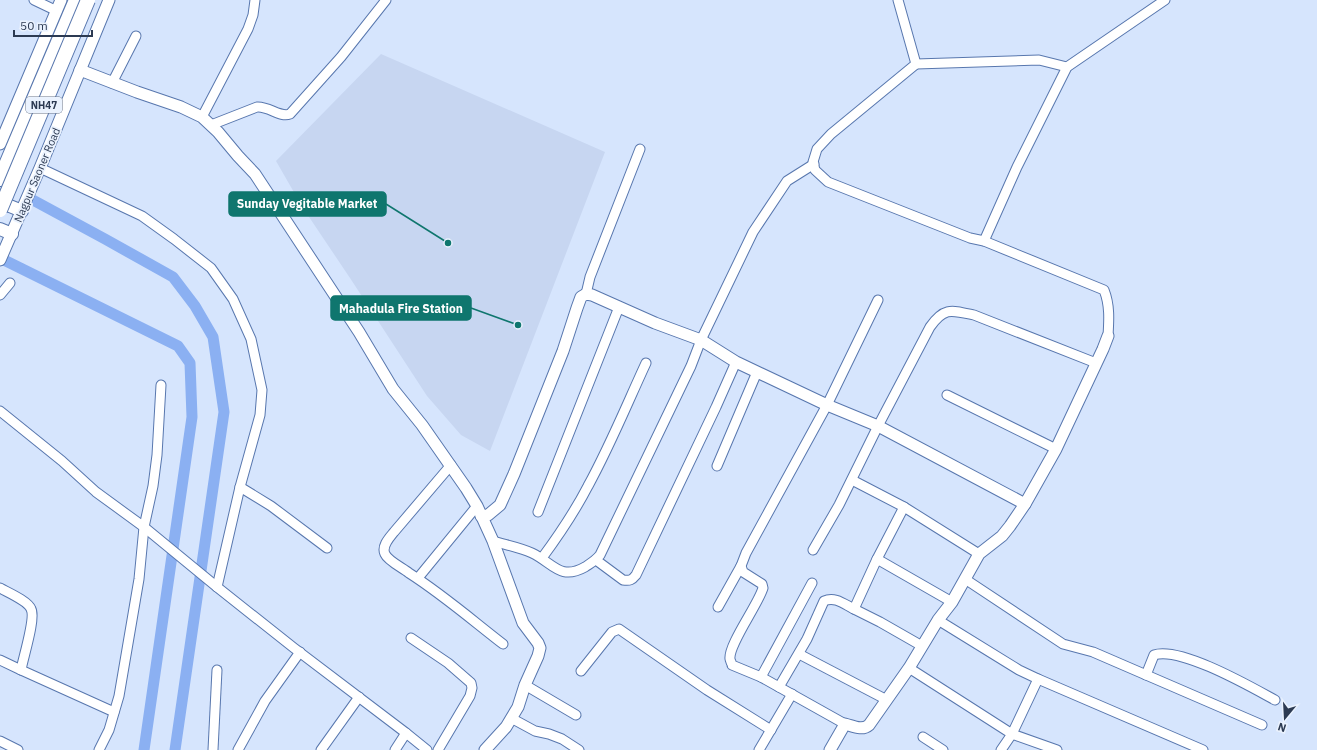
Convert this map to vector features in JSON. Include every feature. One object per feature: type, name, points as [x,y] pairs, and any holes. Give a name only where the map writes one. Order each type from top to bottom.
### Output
[{"type":"highway","name":"NH47","points":[[0,179],[76,0]]},
{"type":"highway","name":"Nagpur Saoner Road","points":[[0,210],[88,0]]},
{"type":"main road","points":[[0,202],[22,211]]},
{"type":"main road","points":[[0,229],[12,234]]},
{"type":"street","points":[[34,0],[56,11]]},
{"type":"street","points":[[0,144],[61,0]]},
{"type":"street","name":"Nagpur Saoner Road","points":[[0,260],[22,211],[109,0]]},
{"type":"street","points":[[202,118],[248,29],[253,15],[255,0]]},
{"type":"street","points":[[211,125],[258,107],[265,107],[283,115],[290,114],[341,57],[386,0]]},
{"type":"street","points":[[898,0],[916,64]]},
{"type":"street","points":[[984,241],[1016,167],[1067,67],[1165,0]]},
{"type":"street","points":[[112,83],[136,36]]},
{"type":"street","points":[[741,566],[743,572],[762,584],[763,588],[736,640],[731,653],[730,660],[732,665],[761,677],[845,724],[861,729],[865,728],[887,700],[938,620],[952,602],[979,554],[1002,536],[1025,504],[1056,449],[1096,363],[1108,336],[1110,316],[1108,299],[1104,290],[984,241],[970,238],[828,182],[816,170],[814,164],[817,149],[831,134],[916,64],[1039,60],[1067,67]]},
{"type":"street","points":[[80,70],[180,107],[202,118],[211,125],[256,174],[355,326],[393,389],[422,425],[451,465],[479,511],[493,541],[523,623],[540,648],[518,707],[506,727],[485,750]]},
{"type":"street","points":[[479,511],[488,515],[500,505],[514,474],[564,350],[577,308],[582,297],[586,294],[590,277],[640,149]]},
{"type":"street","points":[[493,541],[520,548],[542,558],[560,571],[568,573],[577,571],[596,560],[600,555],[691,366],[701,340],[753,232],[787,181],[814,164]]},
{"type":"street","points":[[40,168],[142,216],[211,268],[233,299],[251,339],[262,390],[260,415],[240,487],[217,587]]},
{"type":"street","points":[[0,295],[10,284]]},
{"type":"street","points":[[586,294],[592,295],[655,323],[701,340],[736,362],[827,405],[878,426],[1025,504]]},
{"type":"street","points":[[718,607],[827,405],[878,300]]},
{"type":"street","points":[[538,512],[619,307]]},
{"type":"street","points":[[813,550],[852,480],[878,426],[930,327],[937,318],[944,313],[956,311],[974,315],[1096,363]]},
{"type":"street","points":[[596,560],[623,580],[628,581],[633,579],[716,407],[736,362]]},
{"type":"street","points":[[542,558],[566,524],[602,460],[646,363]]},
{"type":"street","points":[[717,466],[757,372]]},
{"type":"street","points":[[99,750],[109,730],[119,696],[139,579],[144,527],[153,486],[157,455],[161,385]]},
{"type":"street","points":[[947,395],[1056,449]]},
{"type":"street","points":[[0,411],[62,461],[96,492],[144,527],[209,581],[427,750]]},
{"type":"street","points":[[451,465],[386,542],[384,554],[388,559],[418,578],[503,644]]},
{"type":"street","points":[[852,480],[904,507],[979,554]]},
{"type":"street","points":[[240,487],[271,506],[327,548]]},
{"type":"street","points":[[854,609],[877,559],[904,507]]},
{"type":"street","points":[[418,578],[479,511]]},
{"type":"street","points":[[877,559],[952,602]]},
{"type":"street","points":[[965,579],[1063,644],[1093,652],[1262,724]]},
{"type":"street","points":[[761,677],[812,583]]},
{"type":"street","points":[[0,588],[27,603],[31,608],[33,617],[20,670]]},
{"type":"street","points":[[779,687],[808,639],[824,601],[829,599],[834,599],[880,622],[922,646]]},
{"type":"street","points":[[938,620],[1019,670],[1038,680],[1203,750]]},
{"type":"street","points":[[581,671],[612,632],[619,629],[707,690],[771,730]]},
{"type":"street","points":[[411,638],[448,663],[471,683],[472,688],[470,696],[438,750]]},
{"type":"street","points":[[238,750],[265,701],[300,652]]},
{"type":"street","points":[[1146,675],[1154,655],[1166,653],[1196,662],[1245,684],[1275,700]]},
{"type":"street","points":[[799,654],[887,700]]},
{"type":"street","points":[[0,660],[114,712]]},
{"type":"street","points":[[908,668],[1012,734],[1057,750]]},
{"type":"street","points":[[213,750],[217,670]]},
{"type":"street","points":[[1001,750],[1012,734],[1038,680]]},
{"type":"street","points":[[525,685],[576,715]]},
{"type":"street","points":[[759,750],[792,694]]},
{"type":"street","points":[[321,750],[358,697]]},
{"type":"street","points":[[511,718],[535,731],[562,739],[579,750]]},
{"type":"street","points":[[830,750],[845,724]]},
{"type":"street","points":[[395,750],[406,733]]},
{"type":"street","points":[[924,737],[943,750]]},
{"type":"street","points":[[0,741],[18,750]]},
{"type":"shaded area","points":[[381,54],[605,152],[490,451],[461,435],[427,396],[303,208],[276,161]]},
{"type":"waterway","points":[[31,199],[173,277],[195,306],[213,337],[224,412],[175,750]]},
{"type":"waterway","points":[[4,260],[178,346],[190,363],[192,417],[144,750]]},
{"type":"place","name":"Sunday Vegitable Market","points":[[448,243]]},
{"type":"place","name":"Mahadula Fire Station","points":[[518,325]]}]
